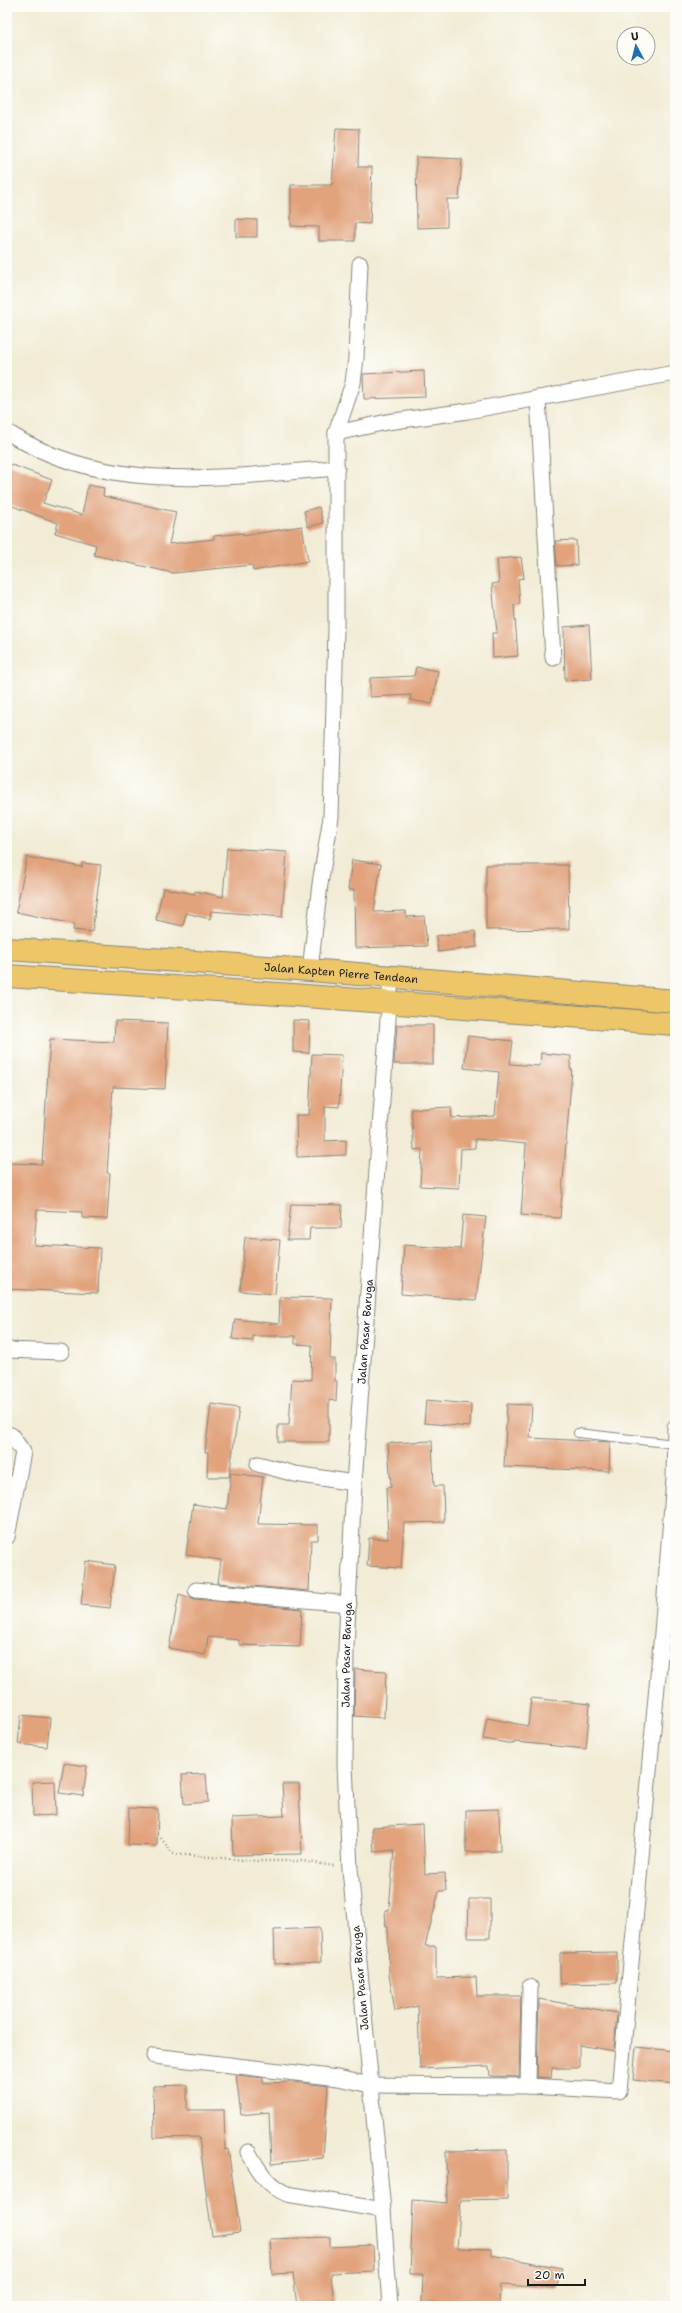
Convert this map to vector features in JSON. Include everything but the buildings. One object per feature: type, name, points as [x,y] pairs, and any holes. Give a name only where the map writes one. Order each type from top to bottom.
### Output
[{"type":"highway","name":"Jalan Kapten Pierre Tendean","points":[[7,949],[310,970],[675,1001]]},
{"type":"highway","points":[[7,976],[293,994],[388,1003],[675,1024]]},
{"type":"street","points":[[310,970],[320,884],[331,817],[336,628],[336,433],[352,383],[356,358],[360,264]]},
{"type":"street","points":[[336,433],[387,422],[468,411],[675,373]]},
{"type":"street","points":[[538,398],[553,658]]},
{"type":"street","points":[[7,432],[28,445],[56,457],[88,468],[122,475],[159,478],[199,477],[337,468]]},
{"type":"street","name":"Jalan Pasar Baruga","points":[[390,2306],[383,2210],[350,1869],[345,1765],[346,1647],[354,1483],[391,978]]},
{"type":"street","points":[[7,1350],[61,1352]]},
{"type":"street","points":[[154,2056],[338,2078],[370,2085],[528,2086],[619,2091],[662,1633],[675,1427]]},
{"type":"street","points":[[7,1434],[11,1435],[23,1452],[7,1537]]},
{"type":"street","points":[[258,1464],[295,1474],[354,1483]]},
{"type":"street","points":[[196,1590],[349,1604]]},
{"type":"street","points":[[528,2086],[530,1987]]},
{"type":"street","points":[[248,2152],[265,2180],[275,2189],[286,2194],[383,2210]]},
{"type":"lane","points":[[578,1433],[674,1444]]},
{"type":"path","points":[[161,1838],[173,1854],[258,1861],[302,1861],[350,1869]]}]
